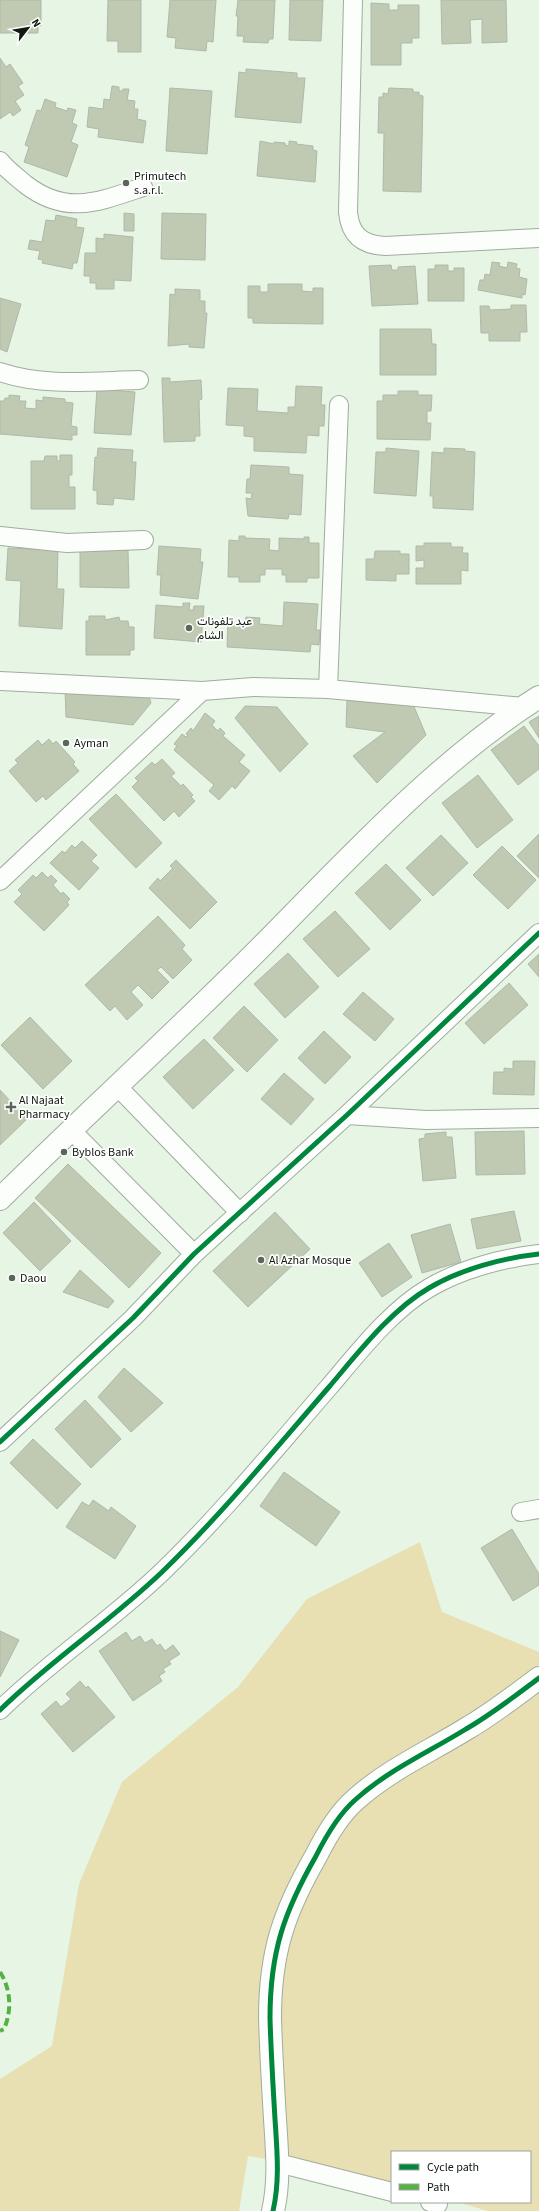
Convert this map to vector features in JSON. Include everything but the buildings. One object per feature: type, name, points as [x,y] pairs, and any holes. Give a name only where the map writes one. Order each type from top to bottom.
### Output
[{"type":"main road","points":[[0,1198],[118,1087],[437,774],[498,724],[531,702]]},
{"type":"main road","points":[[273,2211],[278,2163],[270,2038],[272,1974],[280,1931],[306,1873],[326,1836],[355,1800],[407,1763],[473,1725],[539,1678]]},
{"type":"street","points":[[353,0],[348,212],[349,226],[354,233],[364,241],[385,246],[539,238]]},
{"type":"street","points":[[0,161],[6,168],[35,191],[53,200],[69,204],[91,202],[143,187]]},
{"type":"street","points":[[0,372],[33,379],[71,381],[140,380]]},
{"type":"street","points":[[328,688],[339,405]]},
{"type":"street","points":[[0,536],[67,543],[144,540]]},
{"type":"street","points":[[0,681],[202,691],[254,687],[328,688],[531,702]]},
{"type":"street","points":[[0,881],[202,691]]},
{"type":"street","points":[[0,1442],[133,1318],[194,1254],[348,1115],[539,933]]},
{"type":"street","points":[[118,1087],[240,1213]]},
{"type":"street","points":[[348,1115],[426,1120],[539,1118]]},
{"type":"street","points":[[72,1131],[194,1254]]},
{"type":"street","points":[[0,1710],[29,1681],[116,1612],[161,1572],[195,1538],[369,1341],[405,1305],[428,1288],[450,1278],[494,1263],[539,1254]]},
{"type":"street","points":[[521,1512],[539,1509]]},
{"type":"street","points":[[278,2163],[391,2192]]},
{"type":"shaded area","points":[[420,1542],[442,1612],[539,1652],[539,2211],[488,2211],[460,2203],[531,2203],[531,2151],[391,2151],[391,2183],[358,2174],[248,2156],[239,2211],[0,2211],[0,2079],[52,2046],[79,1884],[122,1782],[238,1687],[307,1599]]},
{"type":"marked path","points":[[0,1972],[4,1979],[9,2000],[7,2022],[4,2029],[0,2031]]},
{"type":"cycle path","points":[[0,1442],[133,1318],[194,1254],[347,1115],[539,933]]},
{"type":"cycle path","points":[[0,1710],[40,1674],[142,1590],[184,1550],[248,1481],[363,1347],[401,1308],[429,1288],[455,1275],[482,1265],[511,1258],[539,1254]]},
{"type":"cycle path","points":[[273,2211],[277,2188],[277,2142],[272,2069],[270,2018],[271,1994],[276,1953],[287,1914],[295,1896],[333,1826],[343,1812],[355,1800],[381,1779],[485,1717],[539,1678]]},
{"type":"place","name":"Primutech s.a.r.l.","points":[[126,183]]},
{"type":"place","name":"عبد تلفونات الشام","points":[[189,628]]},
{"type":"place","name":"Ayman","points":[[66,743]]},
{"type":"place","name":"Al Najaat Pharmacy","points":[[11,1107]]},
{"type":"place","name":"Byblos Bank","points":[[64,1152]]},
{"type":"place","name":"Al Azhar Mosque","points":[[261,1260]]},
{"type":"place","name":"Daou","points":[[12,1278]]}]
